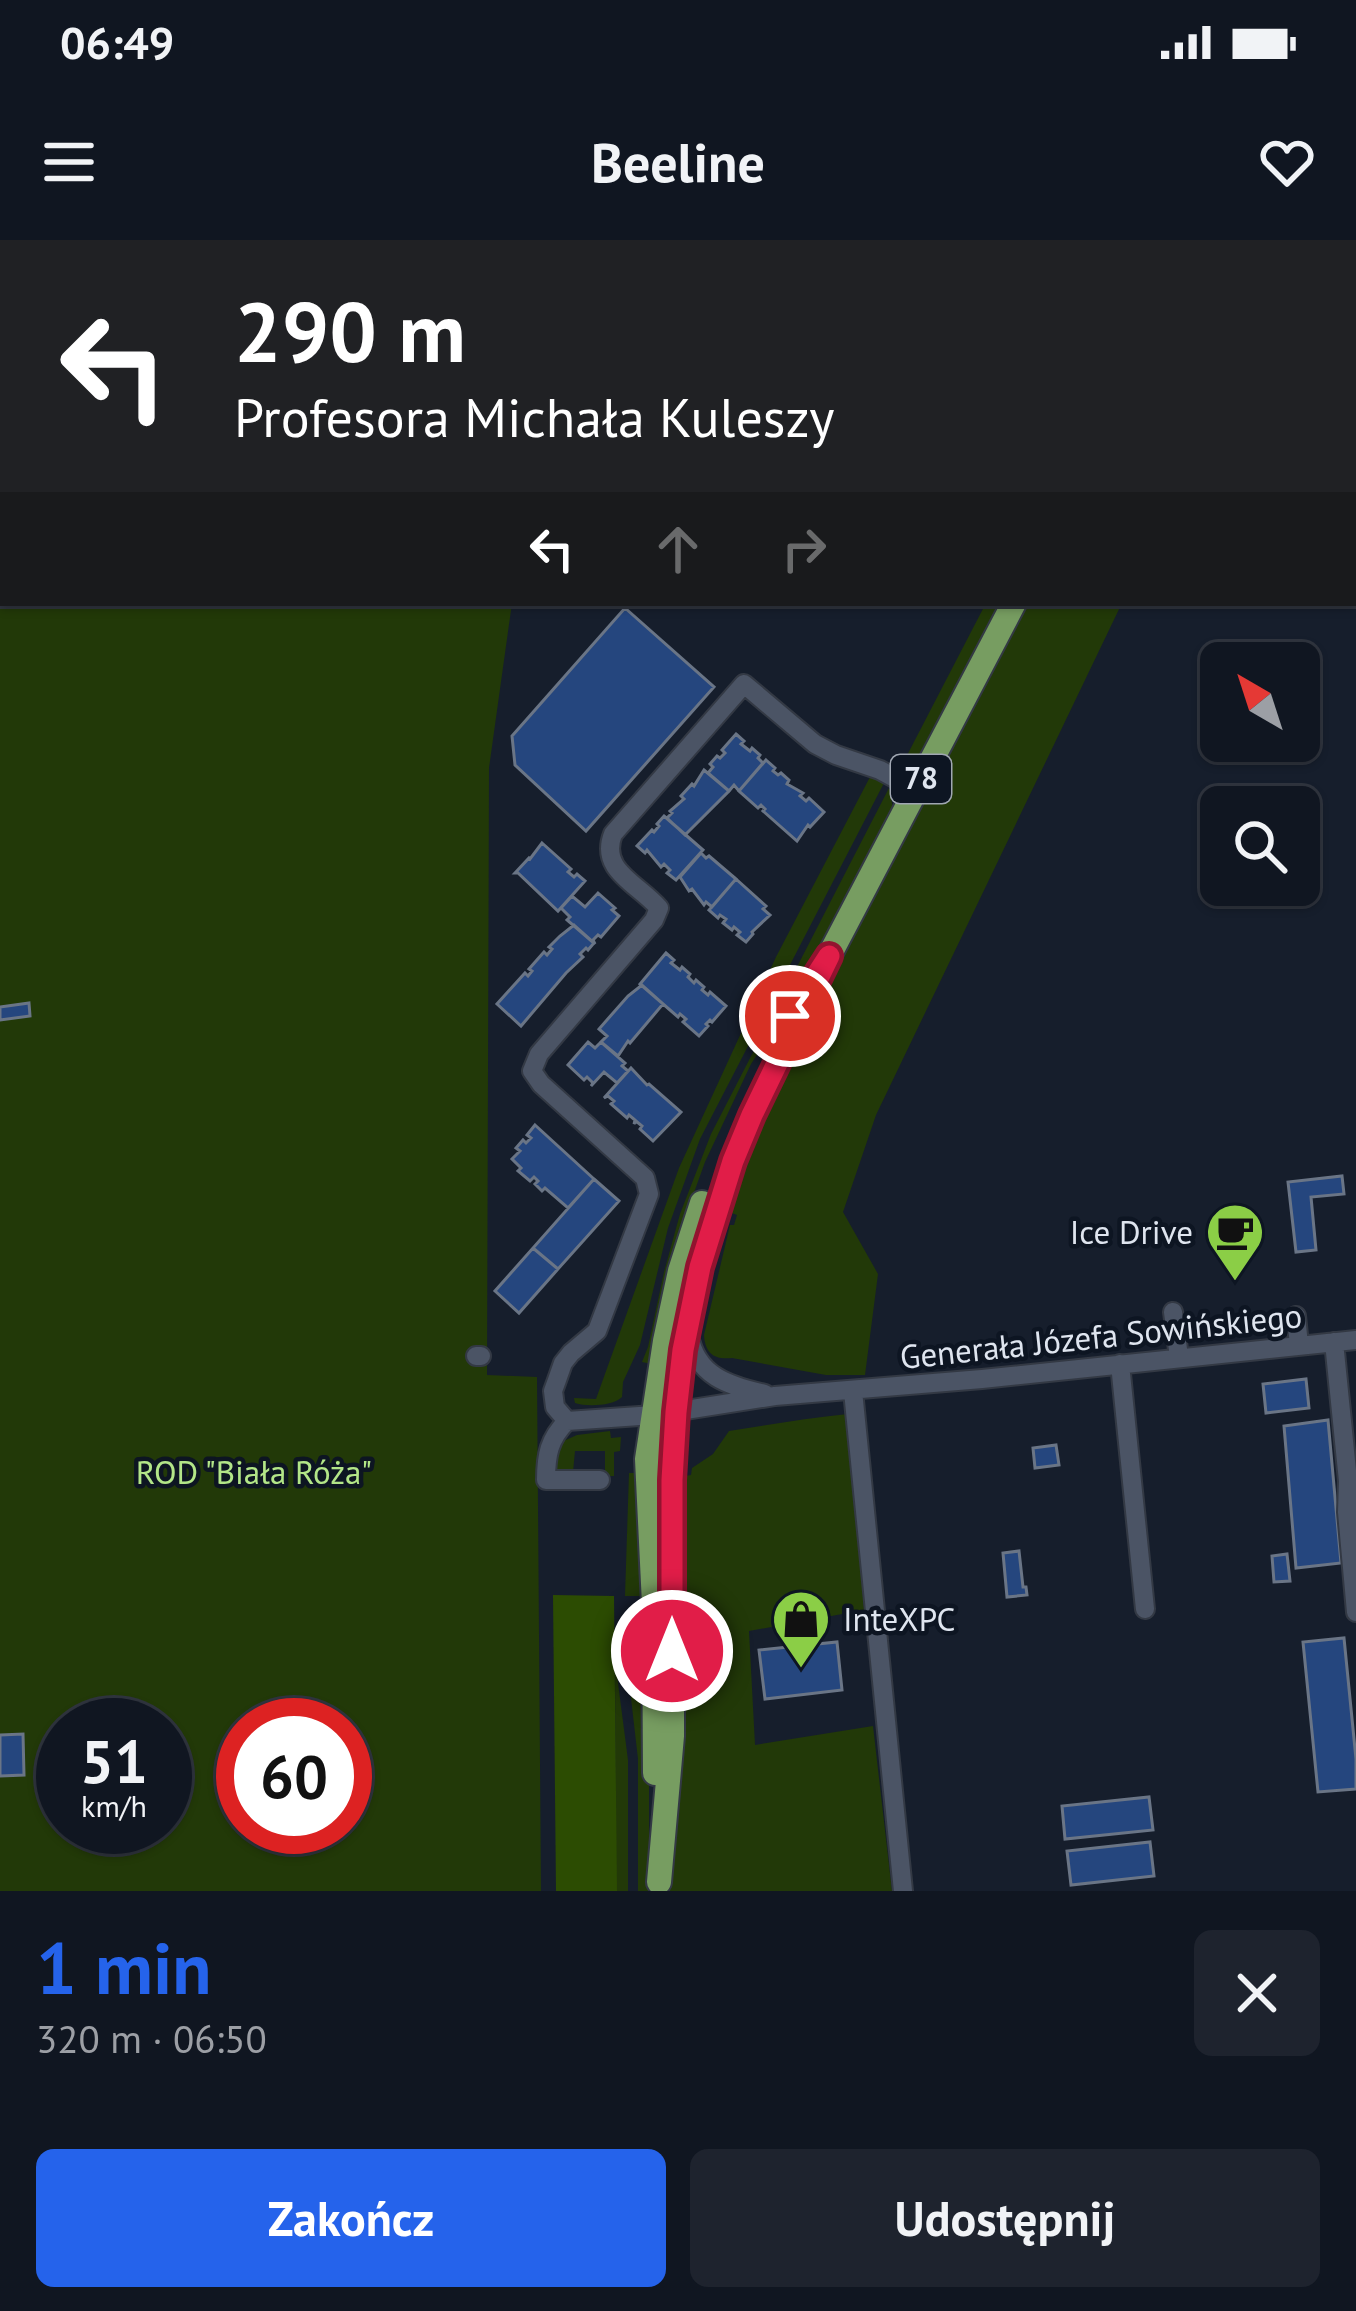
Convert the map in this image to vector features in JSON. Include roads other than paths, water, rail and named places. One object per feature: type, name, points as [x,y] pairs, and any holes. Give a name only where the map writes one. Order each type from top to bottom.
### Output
[{"type":"main road","name":"78","points":[[658,1886],[647,1459],[665,1413],[700,1267],[752,1115],[829,956],[1012,606]]},
{"type":"main road","name":"78","points":[[658,1886],[672,1736],[672,1480],[665,1413],[665,1341],[680,1271],[711,1175],[757,1067],[829,956]]},
{"type":"street","points":[[600,1480],[546,1480],[548,1449],[564,1418],[556,1380],[571,1353],[597,1331],[649,1194],[645,1178],[532,1071],[539,1054],[654,920],[658,908],[611,863],[607,850],[613,834],[744,684],[815,744],[915,789]]},
{"type":"street","points":[[1173,1312],[1179,1357]]},
{"type":"street","points":[[1297,1316],[1299,1345]]},
{"type":"street","points":[[688,1322],[694,1352],[709,1373],[738,1388],[776,1396]]},
{"type":"street","name":"Generała Józefa Sowińskiego","points":[[564,1418],[665,1413],[776,1396],[1356,1340]]},
{"type":"street","points":[[1334,1342],[1356,1612]]},
{"type":"street","points":[[1120,1364],[1144,1610]]},
{"type":"street","points":[[853,1391],[903,1891]]},
{"type":"place","name":"Ice Drive","points":[[1235,1283]]},
{"type":"place","name":"InteXPC","points":[[801,1670]]},
{"type":"park label","name":"ROD \"Biała Róża\"","points":[[254,1472]]}]
